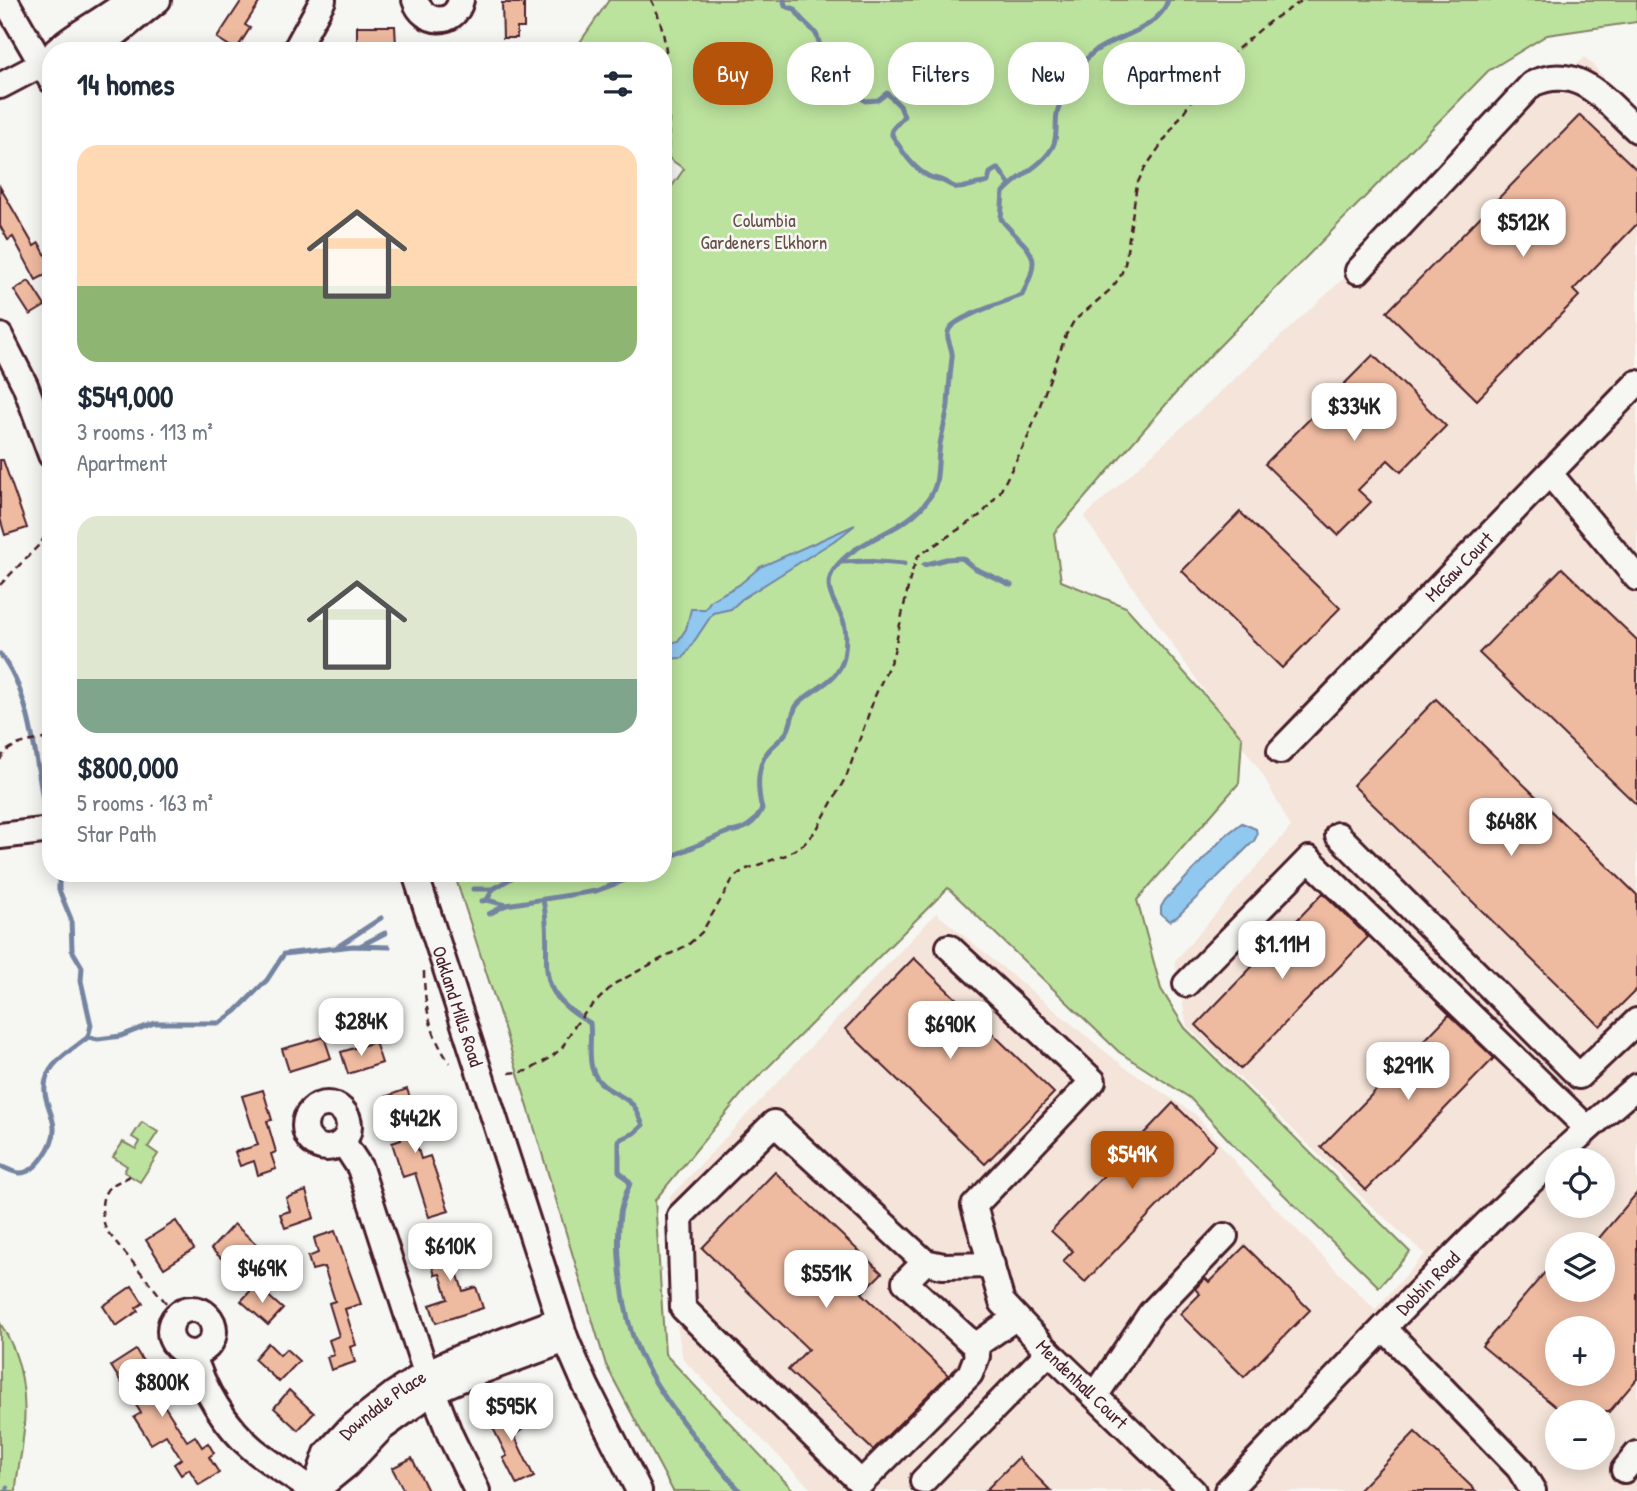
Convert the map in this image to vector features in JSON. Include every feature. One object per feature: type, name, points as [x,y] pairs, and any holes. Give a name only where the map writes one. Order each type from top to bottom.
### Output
[{"type":"street","points":[[5,0],[42,52]]},
{"type":"street","points":[[66,42],[103,21],[129,0]]},
{"type":"street","points":[[104,42],[158,0]]},
{"type":"street","points":[[300,42],[323,0]]},
{"type":"street","points":[[415,0],[422,14],[435,20],[450,17],[456,12],[461,0]]},
{"type":"street","points":[[0,86],[42,67]]},
{"type":"street","points":[[1358,271],[1532,84],[1554,76],[1578,80],[1637,130]]},
{"type":"street","points":[[0,336],[25,385],[42,431]]},
{"type":"street","name":"McGaw Court","points":[[1280,751],[1637,383]]},
{"type":"street","points":[[1550,474],[1637,578]]},
{"type":"street","points":[[0,836],[42,831]]},
{"type":"street","points":[[1338,835],[1579,1076],[1637,1021]]},
{"type":"street","points":[[1186,984],[1309,859],[1587,1128]]},
{"type":"street","name":"Oakland Mills Road","points":[[418,882],[563,1330],[586,1386],[639,1491]]},
{"type":"street","name":"Mendenhall Court","points":[[950,947],[1093,1081],[974,1206],[1002,1302],[1014,1318],[1193,1491]]},
{"type":"street","name":"Dobbin Road","points":[[1227,1491],[1491,1219],[1587,1128],[1637,1086]]},
{"type":"street","points":[[925,1262],[905,1282],[975,1346],[977,1356],[970,1374],[861,1483],[683,1308],[680,1216],[774,1124],[925,1262],[943,1266],[992,1265]]},
{"type":"street","points":[[343,1142],[360,1168],[429,1382],[450,1435],[477,1491]]},
{"type":"street","points":[[1095,1396],[1152,1313],[1225,1236]]},
{"type":"street","points":[[194,1308],[210,1317],[214,1336],[202,1351],[193,1353],[183,1351],[174,1344],[170,1335],[170,1324],[176,1314],[194,1308]]},
{"type":"street","points":[[975,1346],[1014,1318]]},
{"type":"street","points":[[1384,1328],[1519,1468],[1532,1491]]},
{"type":"street","name":"Downdale Place","points":[[314,1491],[327,1454],[350,1428],[379,1404],[563,1330]]},
{"type":"street","points":[[923,1481],[1049,1352]]},
{"type":"street","points":[[193,1353],[204,1384],[239,1435],[253,1449],[314,1491]]},
{"type":"path","points":[[651,0],[660,21],[663,42]]},
{"type":"path","points":[[509,1073],[528,1070],[550,1058],[562,1048],[584,1013],[614,985],[689,944],[702,932],[734,877],[744,870],[786,855],[804,844],[817,829],[847,775],[875,696],[893,656],[911,574],[918,556],[982,514],[1000,492],[1030,435],[1066,335],[1074,321],[1111,289],[1120,277],[1125,264],[1137,184],[1145,168],[1212,74],[1269,22],[1303,0]]},
{"type":"path","points":[[0,585],[34,551],[42,539]]},
{"type":"path","points":[[0,760],[8,749],[42,740]]},
{"type":"path","points":[[424,965],[424,991],[428,1013],[438,1047],[450,1063]]},
{"type":"path","points":[[130,1176],[111,1186],[105,1193],[102,1204],[106,1230],[176,1314]]},
{"type":"shaded area","points":[[1585,57],[1637,113],[1637,1491],[813,1491],[683,1359],[671,1291],[670,1197],[936,913],[1123,1066],[1195,1114],[1259,1191],[1375,1310],[1425,1254],[1366,1201],[1187,1026],[1175,961],[1291,827],[1263,775],[1084,517]]},
{"type":"green space","name":"Columbia Gardeners Elkhorn","points":[[609,0],[1637,0],[1637,22],[1547,35],[1488,71],[1195,371],[1054,533],[1061,581],[1126,607],[1242,737],[1239,783],[1137,900],[1161,989],[1185,1028],[1410,1252],[1379,1287],[1238,1150],[1190,1098],[1119,1052],[948,888],[745,1090],[655,1200],[665,1354],[794,1491],[673,1491],[606,1365],[457,882],[672,882],[672,186],[684,169],[672,160],[672,42],[580,42]]},
{"type":"green space","points":[[142,1122],[158,1132],[148,1147],[158,1154],[140,1182],[124,1172],[127,1166],[113,1157],[123,1142],[136,1149],[140,1142],[132,1137]]},
{"type":"green space","points":[[0,1323],[15,1352],[23,1383],[24,1432],[16,1491],[0,1491]]},
{"type":"water","points":[[855,525],[742,599],[731,609],[713,613],[683,658],[672,659],[672,643],[678,641],[686,629],[691,609],[705,609],[711,600],[739,585],[760,567]]},
{"type":"water","points":[[1242,823],[1256,829],[1254,841],[1177,917],[1169,921],[1161,914],[1165,900],[1226,835]]},
{"type":"building","points":[[242,0],[261,0],[245,25],[250,28],[241,42],[223,42],[217,38]]},
{"type":"building","points":[[502,3],[524,3],[524,28],[517,28],[517,38],[503,38]]},
{"type":"building","points":[[357,26],[395,26],[396,42],[357,42]]},
{"type":"building","points":[[1580,115],[1637,170],[1637,224],[1573,290],[1579,296],[1477,400],[1387,312]]},
{"type":"building","points":[[0,187],[34,246],[39,243],[42,248],[42,277],[36,280],[13,237],[8,240],[0,226]]},
{"type":"building","points":[[29,281],[42,301],[42,308],[30,315],[14,290]]},
{"type":"building","points":[[1373,355],[1446,426],[1401,472],[1388,460],[1358,490],[1371,502],[1338,535],[1265,464]]},
{"type":"building","points":[[0,460],[3,460],[27,528],[5,535],[0,518]]},
{"type":"building","points":[[1240,512],[1340,608],[1282,668],[1182,571]]},
{"type":"building","points":[[1562,568],[1637,640],[1637,805],[1479,653]]},
{"type":"building","points":[[1436,699],[1637,895],[1637,989],[1600,1026],[1353,785]]},
{"type":"building","points":[[1323,893],[1368,937],[1241,1069],[1196,1025]]},
{"type":"building","points":[[914,958],[1054,1093],[985,1164],[845,1029]]},
{"type":"building","points":[[1449,1015],[1494,1058],[1366,1190],[1321,1147]]},
{"type":"building","points":[[324,1037],[331,1058],[289,1071],[282,1049]]},
{"type":"building","points":[[375,1042],[382,1063],[348,1074],[341,1052]]},
{"type":"building","points":[[407,1089],[417,1118],[409,1120],[421,1159],[430,1156],[449,1211],[429,1217],[415,1173],[403,1177],[392,1143],[401,1140],[387,1096]]},
{"type":"building","points":[[263,1090],[272,1120],[267,1121],[276,1152],[271,1154],[276,1169],[258,1175],[254,1161],[240,1166],[235,1152],[258,1145],[242,1096]]},
{"type":"building","points":[[1173,1103],[1216,1145],[1085,1282],[1063,1261],[1073,1251],[1051,1231]]},
{"type":"building","points":[[775,1172],[882,1273],[862,1293],[948,1375],[873,1450],[788,1370],[808,1349],[702,1248]]},
{"type":"building","points":[[306,1191],[314,1218],[285,1228],[280,1214],[290,1211],[286,1198]]},
{"type":"building","points":[[1637,1193],[1637,1379],[1615,1405],[1615,1400],[1547,1400],[1482,1346],[1545,1272],[1545,1302],[1615,1302],[1615,1232],[1604,1232]]},
{"type":"building","points":[[176,1221],[194,1249],[164,1268],[146,1240]]},
{"type":"building","points":[[234,1224],[263,1250],[240,1275],[211,1249]]},
{"type":"building","points":[[335,1231],[361,1304],[345,1309],[356,1345],[350,1347],[355,1362],[331,1370],[327,1357],[334,1355],[329,1340],[339,1336],[329,1303],[335,1301],[324,1267],[312,1270],[308,1257],[318,1253],[314,1238]]},
{"type":"building","points":[[445,1234],[463,1291],[476,1287],[483,1308],[436,1323],[430,1305],[448,1299],[440,1274],[435,1275],[424,1241]]},
{"type":"building","points":[[1245,1246],[1310,1310],[1244,1377],[1180,1314],[1200,1294],[1195,1289],[1205,1278],[1209,1282]]},
{"type":"building","points":[[256,1285],[283,1309],[268,1325],[241,1301]]},
{"type":"building","points":[[132,1286],[143,1303],[136,1308],[138,1311],[116,1326],[103,1306]]},
{"type":"building","points":[[268,1343],[280,1355],[286,1349],[299,1361],[279,1382],[254,1359]]},
{"type":"building","points":[[136,1350],[154,1379],[149,1382],[187,1441],[195,1436],[202,1447],[208,1443],[214,1453],[209,1457],[219,1473],[199,1485],[189,1469],[181,1475],[174,1464],[181,1459],[166,1435],[151,1444],[134,1417],[141,1413],[111,1366]]},
{"type":"building","points":[[289,1390],[314,1413],[298,1430],[274,1408]]},
{"type":"building","points":[[510,1405],[522,1430],[514,1435],[534,1477],[517,1485],[503,1458],[507,1456],[487,1416]]},
{"type":"building","points":[[1415,1432],[1476,1491],[1358,1491]]},
{"type":"building","points":[[412,1458],[428,1491],[404,1491],[392,1468]]},
{"type":"building","points":[[1018,1458],[1051,1491],[985,1491]]},
{"type":"waterway","points":[[784,0],[785,6],[795,9],[816,34],[824,67],[830,78],[852,100],[861,97],[865,101],[878,100],[887,93],[900,106],[904,116],[892,130],[892,135],[917,168],[930,177],[960,188],[988,182],[990,173],[998,168],[1010,185]]},
{"type":"waterway","points":[[672,856],[744,828],[752,823],[762,809],[759,777],[765,755],[788,730],[797,705],[837,673],[844,657],[844,624],[829,584],[833,571],[854,550],[895,528],[919,510],[934,488],[948,405],[952,354],[948,331],[963,319],[1022,295],[1029,280],[1033,260],[1030,252],[1001,219],[1003,193],[1049,153],[1055,138],[1059,107],[1084,63],[1104,45],[1147,25],[1163,10],[1168,0]]},
{"type":"waterway","points":[[924,565],[962,558],[974,568],[1011,585]]},
{"type":"waterway","points":[[841,562],[904,564]]},
{"type":"waterway","points":[[0,654],[19,688],[31,729],[42,793]]},
{"type":"waterway","points":[[59,882],[59,890],[71,919],[72,950],[82,967],[81,981],[91,1025],[88,1037]]},
{"type":"waterway","points":[[493,889],[505,882]]},
{"type":"waterway","points":[[489,914],[506,905],[596,891],[620,882]]},
{"type":"waterway","points":[[473,889],[493,889],[487,900]]},
{"type":"waterway","points":[[543,900],[550,984],[557,997],[570,1010],[590,1023],[590,1057],[595,1076],[604,1086],[633,1105],[643,1125],[619,1140],[619,1171],[630,1183],[620,1214],[619,1246],[625,1303],[633,1338],[649,1371],[672,1407],[740,1491]]},
{"type":"waterway","points":[[482,901],[506,905]]},
{"type":"waterway","points":[[337,947],[381,918]]},
{"type":"waterway","points":[[360,946],[385,933]]},
{"type":"waterway","points":[[0,1166],[18,1173],[26,1172],[44,1156],[54,1134],[45,1093],[48,1073],[57,1061],[88,1037],[98,1039],[121,1036],[154,1023],[220,1023],[267,980],[284,954],[353,946],[389,947]]}]
